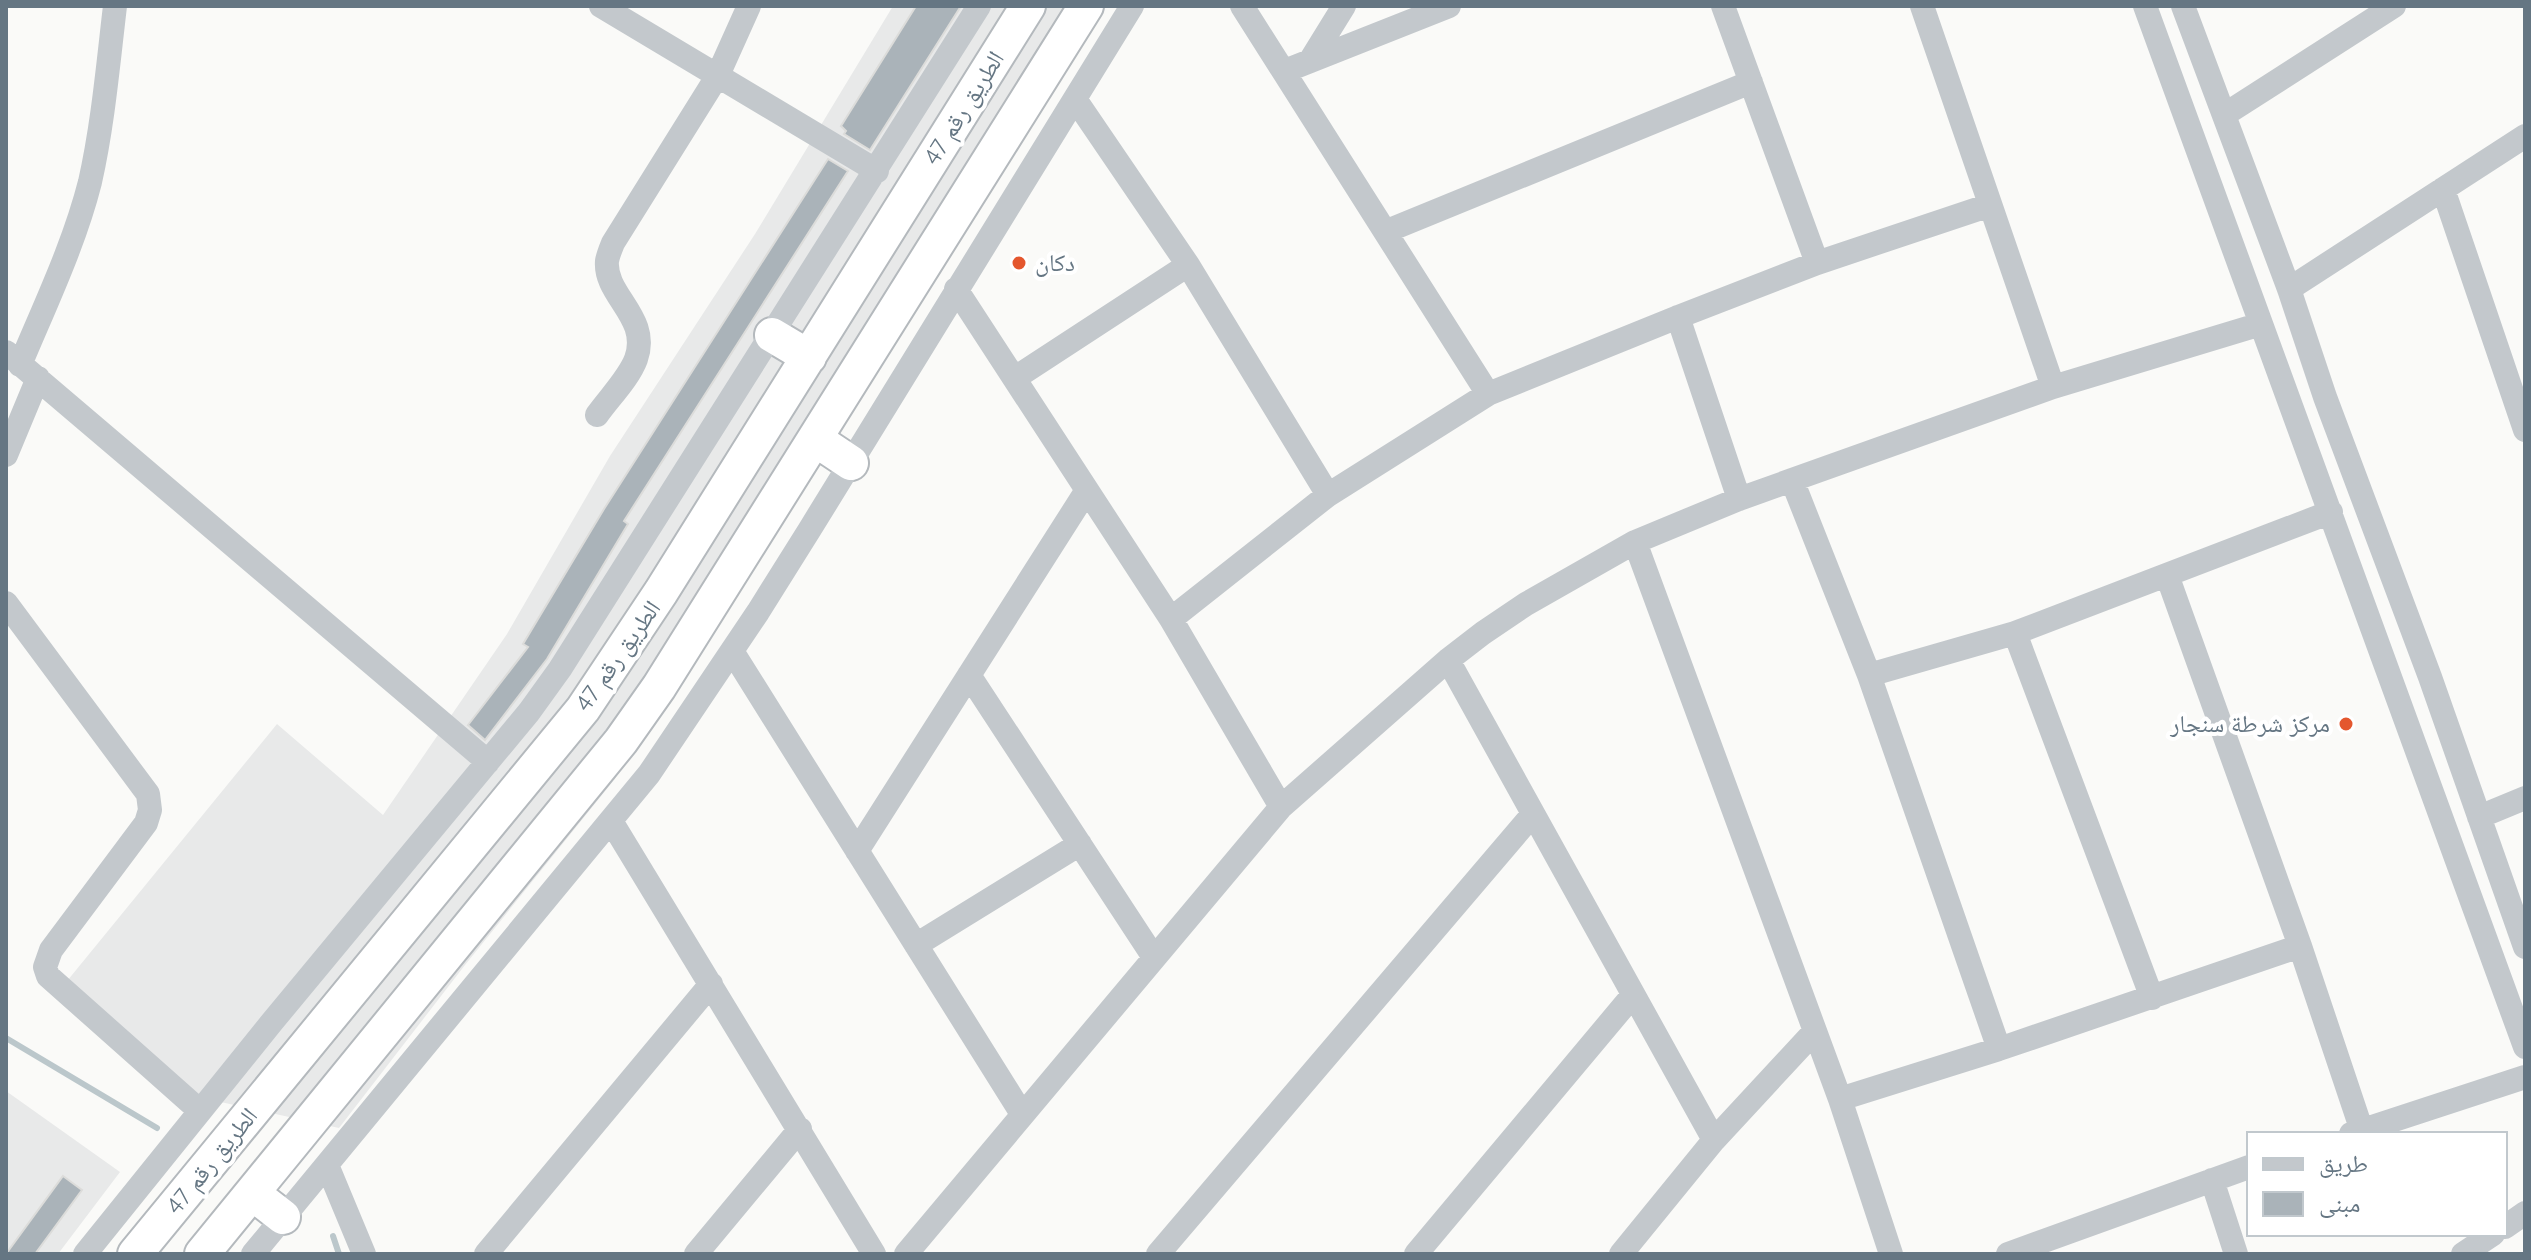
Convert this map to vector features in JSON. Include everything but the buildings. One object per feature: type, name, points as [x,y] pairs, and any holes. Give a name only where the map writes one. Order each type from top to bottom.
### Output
[{"type":"highway","name":"الطريق رقم 47","points":[[135,1254],[583,709],[809,357],[1028,6]]},
{"type":"highway","name":"الطريق رقم 47","points":[[202,1254],[621,741],[659,687],[1086,6]]},
{"type":"highway","points":[[772,335],[809,357]]},
{"type":"highway","points":[[815,439],[851,463]]},
{"type":"highway","points":[[391,941],[431,974]]},
{"type":"highway","points":[[252,1193],[283,1217]]},
{"type":"street","points":[[6,455],[21,365],[73,236],[89,183],[100,131],[115,6]]},
{"type":"street","points":[[601,6],[877,171]]},
{"type":"street","points":[[597,415],[636,360],[639,338],[634,316],[612,283],[607,262],[613,243],[718,75],[749,6]]},
{"type":"street","points":[[85,1254],[488,762],[560,669],[979,6]]},
{"type":"street","points":[[253,1254],[649,774],[732,651],[851,463],[1132,6]]},
{"type":"street","points":[[1242,6],[1488,394]]},
{"type":"street","points":[[1310,61],[1344,6]]},
{"type":"street","points":[[1285,71],[1449,6]]},
{"type":"street","points":[[1723,6],[1817,263]]},
{"type":"street","points":[[1922,6],[2053,387]]},
{"type":"street","points":[[2145,6],[2525,1047]]},
{"type":"street","points":[[2183,6],[2289,289],[2325,397],[2525,947]]},
{"type":"street","points":[[2224,115],[2394,6]]},
{"type":"street","points":[[1387,231],[1751,82]]},
{"type":"street","points":[[1075,99],[1188,265],[1328,495]]},
{"type":"street","points":[[2289,289],[2525,136]]},
{"type":"street","points":[[2443,189],[2525,430]]},
{"type":"street","points":[[1171,619],[1328,495],[1488,394],[1817,263],[1990,205]]},
{"type":"street","points":[[1015,378],[1188,265]]},
{"type":"street","points":[[956,289],[1171,619],[1281,807]]},
{"type":"street","points":[[1678,317],[1739,499]]},
{"type":"street","points":[[910,1252],[1153,956],[1281,807],[1448,660],[1526,604],[1635,542],[1739,499],[2053,387],[2261,324]]},
{"type":"street","points":[[21,365],[488,762]]},
{"type":"street","points":[[1792,480],[1869,675],[1999,1049]]},
{"type":"street","points":[[857,851],[1087,490]]},
{"type":"street","points":[[1869,675],[2015,633],[2331,512]]},
{"type":"street","points":[[1635,542],[1840,1099],[1891,1254]]},
{"type":"street","points":[[2167,575],[2300,946],[2356,1132],[2525,1077]]},
{"type":"street","points":[[6,603],[148,794],[150,810],[146,823],[46,958],[48,976],[200,1111]]},
{"type":"street","points":[[2015,633],[2152,998]]},
{"type":"street","points":[[732,651],[1022,1114]]},
{"type":"street","points":[[1448,660],[1714,1140]]},
{"type":"street","points":[[969,675],[1153,956]]},
{"type":"street","points":[[2479,817],[2525,798]]},
{"type":"street","points":[[1158,1254],[1533,814]]},
{"type":"street","points":[[611,821],[874,1254]]},
{"type":"street","points":[[916,945],[1080,844]]},
{"type":"street","points":[[1840,1099],[1999,1049],[2300,946]]},
{"type":"street","points":[[486,1254],[711,984]]},
{"type":"street","points":[[1416,1254],[1633,995]]},
{"type":"street","points":[[1621,1254],[1714,1140],[1815,1031]]},
{"type":"street","points":[[696,1254],[800,1129]]},
{"type":"street","points":[[327,1165],[364,1254]]},
{"type":"street","points":[[2008,1254],[2050,1247],[2247,1168]]},
{"type":"street","points":[[2212,1180],[2236,1254]]},
{"type":"street","points":[[2507,1226],[2525,1213]]},
{"type":"street","points":[[2463,1254],[2490,1236]]},
{"type":"shaded area","points":[[893,6],[1092,6],[729,605],[614,780],[339,1128],[184,1094],[63,986],[277,724],[383,815],[507,634],[610,456],[755,234]]},
{"type":"shaded area","points":[[6,1091],[120,1172],[58,1254],[6,1254]]},
{"type":"waterway","points":[[6,1038],[157,1128]]},
{"type":"waterway","points":[[333,1236],[339,1254]]},
{"type":"place","name":"دكان","points":[[1019,263]]},
{"type":"place","name":"مركز شرطة سنجار","points":[[2346,724]]}]
